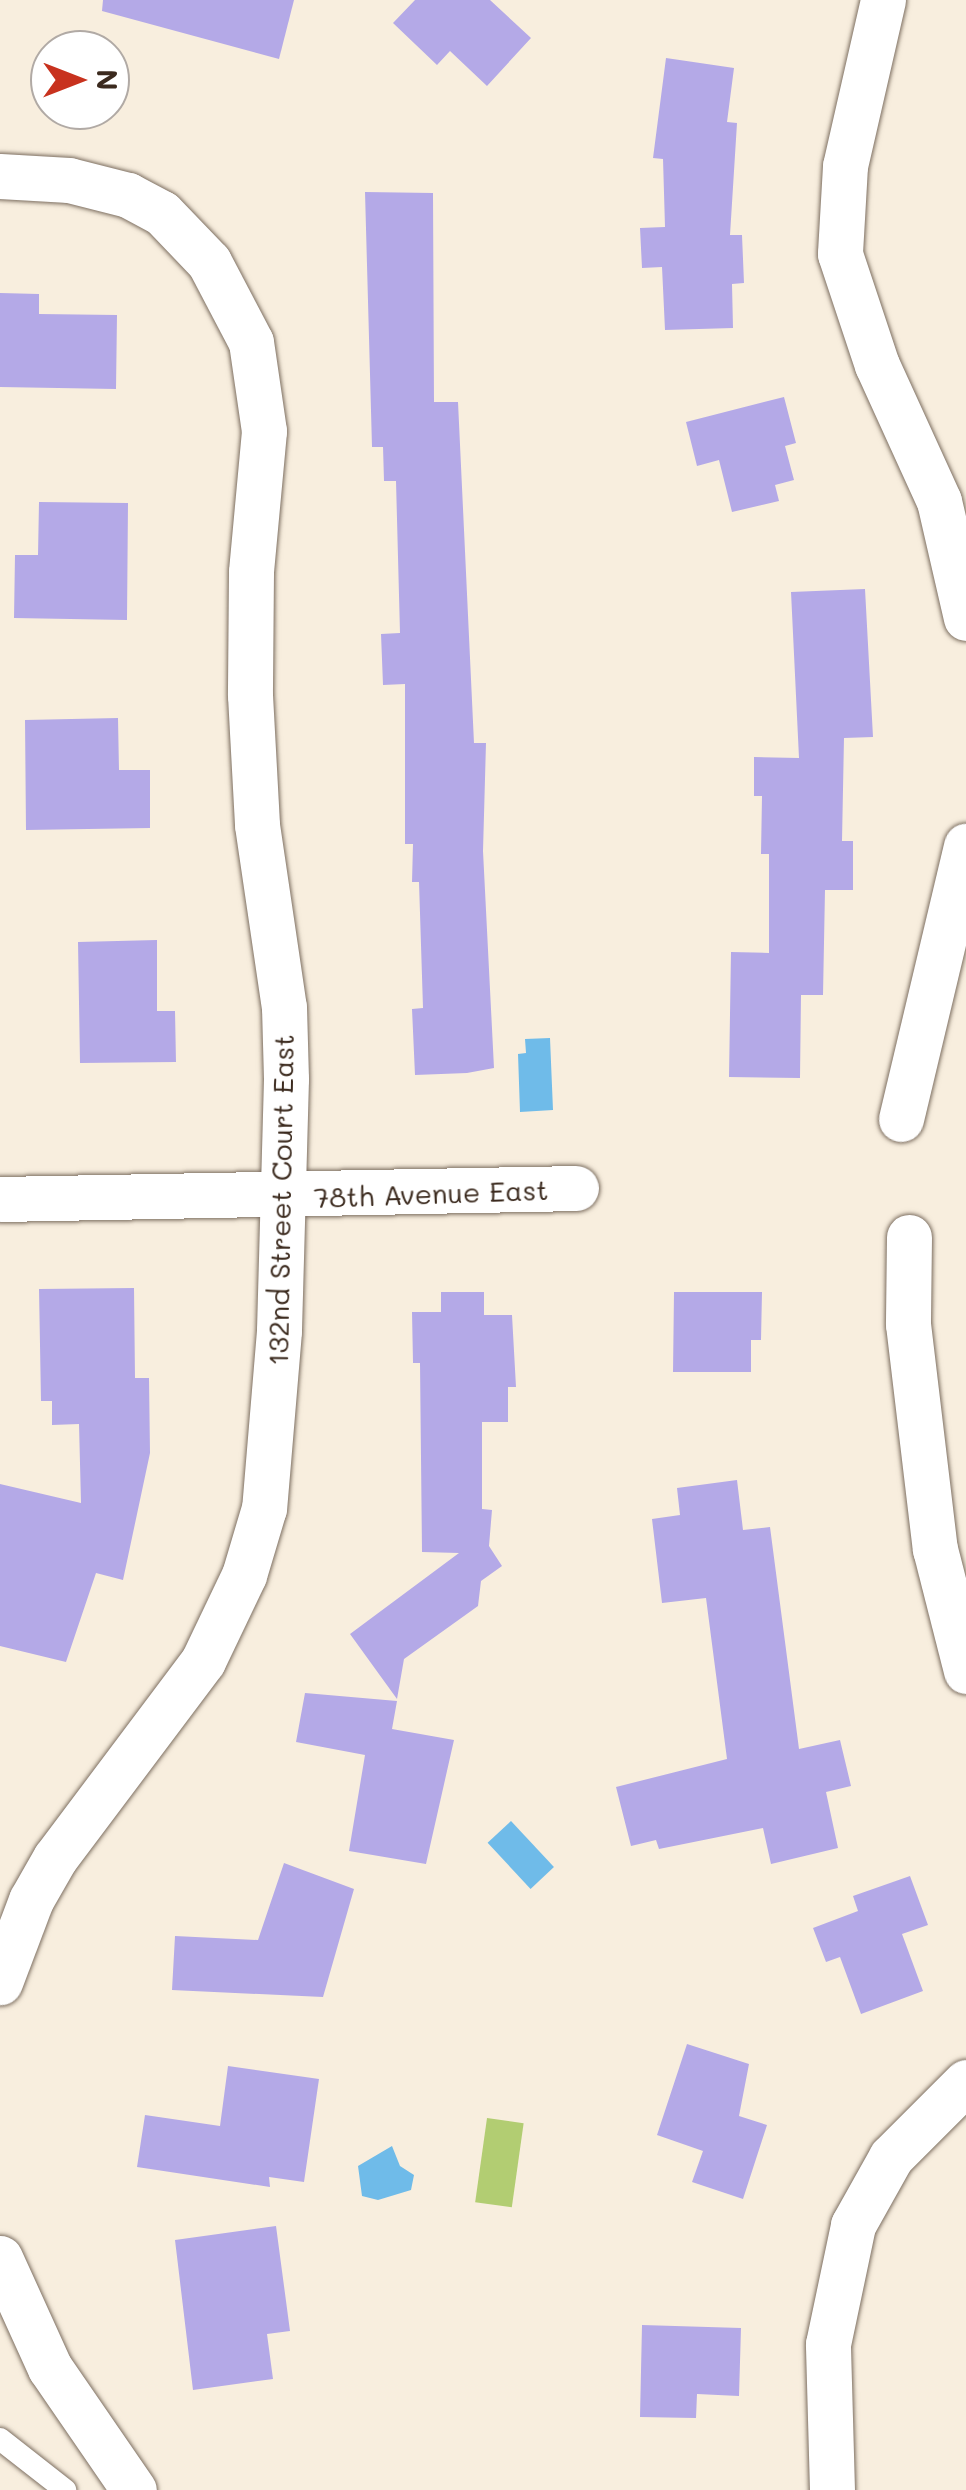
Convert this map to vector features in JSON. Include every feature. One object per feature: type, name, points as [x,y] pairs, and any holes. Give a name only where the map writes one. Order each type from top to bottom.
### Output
[{"type":"street","points":[[883,0],[845,166],[840,254],[877,364],[939,501],[966,618]]},
{"type":"street","name":"132nd Street Court East","points":[[0,176],[69,180],[128,195],[189,237],[228,293],[258,367],[264,431],[252,572],[250,694],[257,825],[284,1007],[286,1198],[264,1508],[244,1575],[203,1661],[55,1858],[31,1900],[0,1982]]},
{"type":"street","points":[[901,1119],[966,846]]},
{"type":"street","name":"78th Avenue East","points":[[0,1199],[286,1198],[576,1188]]},
{"type":"street","points":[[909,1238],[908,1324],[934,1549],[966,1671]]},
{"type":"street","points":[[832,2490],[828,2344],[852,2224],[891,2156],[966,2082]]},
{"type":"street","points":[[0,2258],[50,2368],[134,2490]]},
{"type":"lane","points":[[0,2439],[64,2490]]},
{"type":"green space","points":[[487,2118],[524,2123],[512,2207],[475,2202]]},
{"type":"water","points":[[550,1038],[553,1110],[520,1112],[518,1054],[526,1053],[525,1039]]},
{"type":"water","points":[[511,1821],[554,1867],[531,1889],[488,1843]]},
{"type":"water","points":[[392,2146],[400,2166],[414,2175],[411,2190],[378,2200],[362,2196],[358,2166]]},
{"type":"building","points":[[103,0],[294,0],[279,59],[102,11]]},
{"type":"building","points":[[415,0],[490,0],[531,38],[487,86],[450,51],[437,65],[393,23]]},
{"type":"building","points":[[666,58],[734,68],[727,122],[737,123],[730,235],[742,235],[744,283],[732,284],[733,328],[665,330],[662,267],[642,268],[640,228],[665,227],[663,159],[653,158]]},
{"type":"building","points":[[365,192],[433,193],[434,402],[458,402],[474,743],[486,743],[483,851],[494,1068],[467,1073],[415,1075],[412,1009],[423,1008],[419,882],[412,882],[413,844],[405,844],[405,684],[383,685],[381,634],[400,633],[396,481],[384,481],[383,447],[372,447]]},
{"type":"building","points":[[0,293],[39,294],[39,314],[117,315],[116,389],[0,387]]},
{"type":"building","points":[[784,397],[796,443],[785,446],[794,480],[775,485],[779,501],[732,512],[719,460],[697,466],[686,422]]},
{"type":"building","points":[[39,502],[128,503],[127,620],[14,618],[15,555],[38,555]]},
{"type":"building","points":[[865,589],[873,737],[844,738],[842,841],[853,841],[853,890],[825,890],[823,995],[801,995],[800,1078],[729,1077],[731,952],[769,953],[769,854],[761,854],[762,796],[754,796],[754,757],[799,758],[791,592]]},
{"type":"building","points":[[118,718],[119,770],[150,770],[150,828],[26,830],[25,720]]},
{"type":"building","points":[[157,940],[157,1011],[175,1011],[176,1062],[80,1063],[78,942]]},
{"type":"building","points":[[134,1288],[135,1378],[149,1378],[150,1453],[123,1580],[96,1573],[66,1662],[0,1646],[0,1484],[81,1503],[79,1424],[52,1425],[52,1401],[41,1401],[39,1289]]},
{"type":"building","points":[[441,1292],[484,1292],[484,1315],[512,1315],[516,1387],[508,1387],[508,1422],[482,1422],[482,1509],[492,1510],[489,1546],[502,1566],[481,1581],[478,1606],[404,1659],[397,1699],[350,1634],[459,1553],[422,1552],[420,1363],[413,1363],[412,1312],[441,1312]]},
{"type":"building","points":[[674,1292],[762,1292],[761,1340],[751,1340],[751,1372],[673,1372]]},
{"type":"building","points":[[737,1480],[743,1530],[770,1527],[799,1749],[840,1740],[851,1786],[826,1792],[838,1848],[771,1864],[763,1828],[659,1849],[656,1840],[631,1846],[616,1787],[727,1759],[706,1598],[662,1603],[652,1519],[680,1515],[677,1488]]},
{"type":"building","points":[[305,1693],[397,1701],[392,1729],[454,1740],[426,1864],[349,1851],[365,1755],[296,1742]]},
{"type":"building","points":[[284,1863],[354,1889],[323,1997],[172,1990],[175,1936],[258,1940]]},
{"type":"building","points":[[910,1876],[928,1925],[902,1934],[923,1991],[861,2014],[840,1957],[826,1962],[813,1928],[858,1911],[853,1896]]},
{"type":"building","points":[[687,2044],[749,2064],[739,2116],[767,2125],[743,2199],[692,2182],[703,2151],[657,2135]]},
{"type":"building","points":[[228,2066],[319,2079],[304,2182],[269,2177],[270,2187],[137,2167],[145,2115],[220,2126]]},
{"type":"building","points":[[276,2226],[290,2331],[267,2334],[273,2379],[193,2390],[175,2240]]},
{"type":"building","points":[[642,2325],[741,2328],[739,2396],[697,2394],[696,2418],[640,2417]]}]
